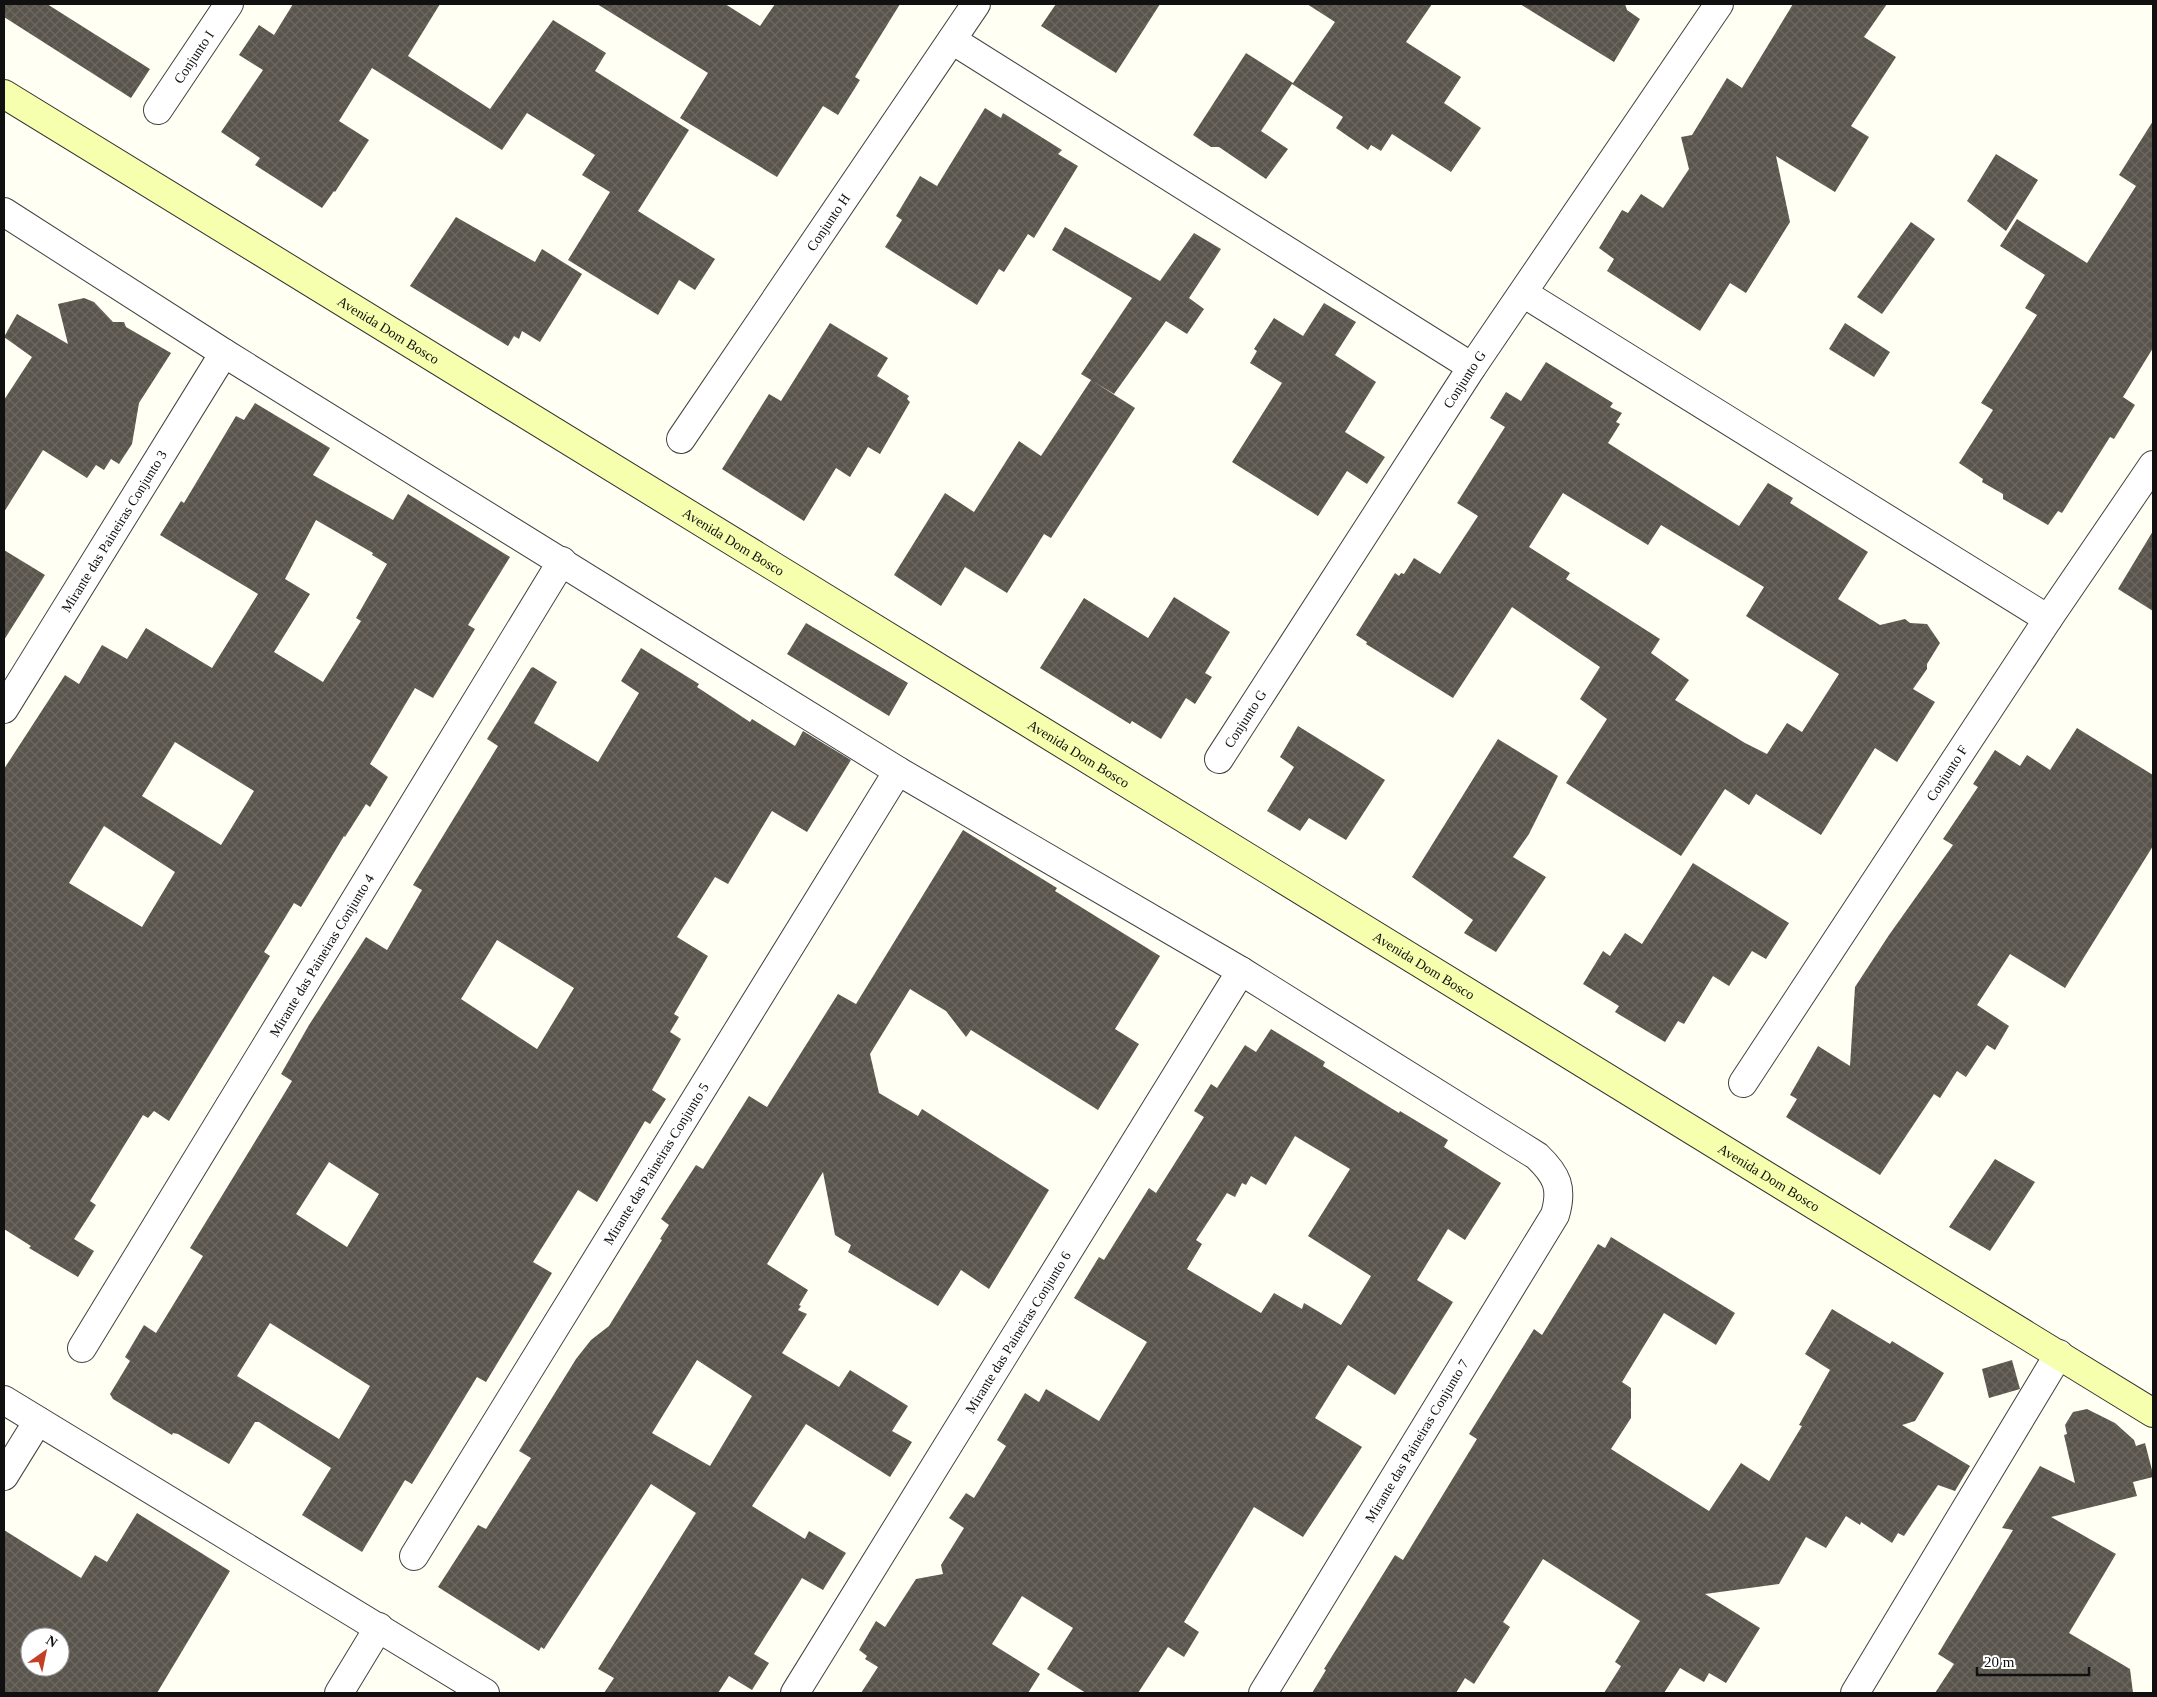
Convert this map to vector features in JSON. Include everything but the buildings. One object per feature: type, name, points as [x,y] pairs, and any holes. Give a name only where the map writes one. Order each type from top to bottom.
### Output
[{"type":"street","name":"Conjunto I","points":[[158,110],[229,4]]},
{"type":"street","name":"Conjunto H","points":[[680,439],[976,4]]},
{"type":"street","name":"Conjunto G","points":[[1219,759],[1472,367],[1719,4]]},
{"type":"street","points":[[952,40],[1472,367]]},
{"type":"street","name":"Avenida Dom Bosco","points":[[4,94],[2153,1413]]},
{"type":"street","points":[[4,212],[224,353],[898,770],[1241,972]]},
{"type":"street","points":[[1523,293],[2048,619]]},
{"type":"street","name":"Mirante das Paineiras Conjunto 3","points":[[4,709],[224,353]]},
{"type":"street","name":"Conjunto F","points":[[1743,1083],[2048,619],[2153,465]]},
{"type":"street","name":"Mirante das Paineiras Conjunto 4","points":[[82,1348],[562,561]]},
{"type":"street","name":"Mirante das Paineiras Conjunto 5","points":[[414,1556],[898,770]]},
{"type":"street","name":"Mirante das Paineiras Conjunto 7","points":[[1241,972],[1537,1156],[1551,1169],[1558,1184],[1560,1200],[1555,1215],[1263,1693]]},
{"type":"street","name":"Mirante das Paineiras Conjunto 6","points":[[795,1693],[1241,972]]},
{"type":"street","points":[[1855,1693],[2058,1354]]},
{"type":"street","points":[[4,1400],[485,1693]]},
{"type":"street","points":[[4,1476],[38,1421]]},
{"type":"street","points":[[339,1693],[379,1627]]}]
